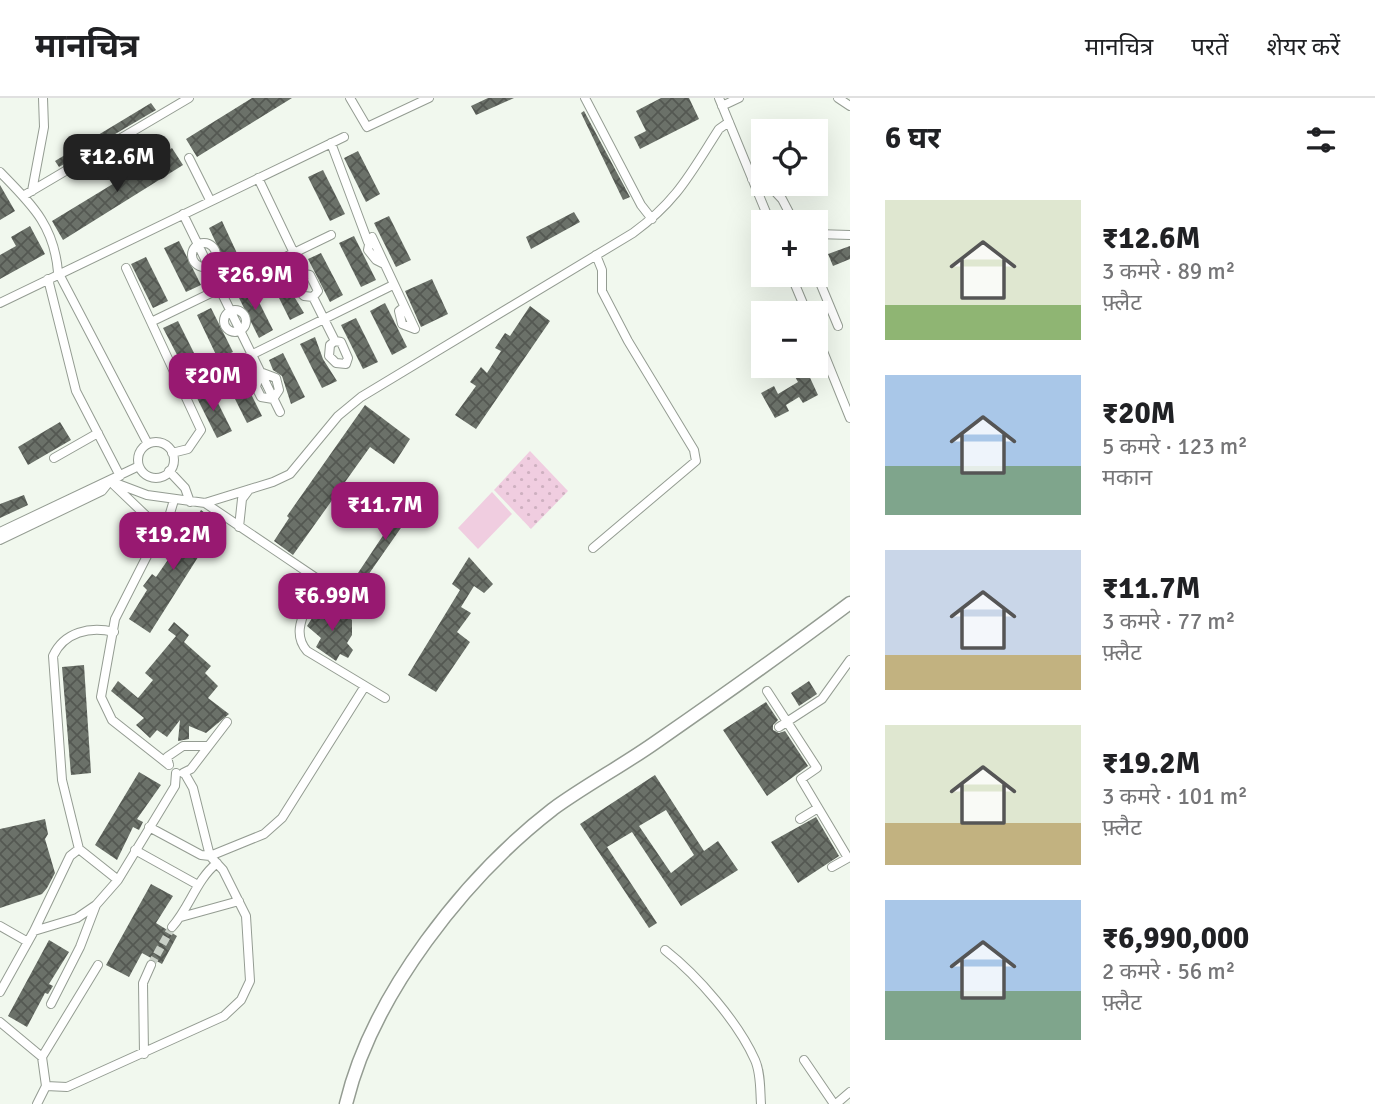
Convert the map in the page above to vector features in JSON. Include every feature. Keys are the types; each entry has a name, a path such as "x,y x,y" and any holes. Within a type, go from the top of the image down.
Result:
{"main road":[{"path":"346,1104 367,1037 388,1000 462,894 499,855 586,786 652,745 850,603"}],"street":[{"path":"32,191 44,127 43,98"},
{"path":"23,196 189,98"},
{"path":"350,98 367,127 429,98"},
{"path":"585,98 640,205 652,219"},
{"path":"739,98 720,102 751,177"},
{"path":"838,98 850,106"},
{"path":"110,481 138,492 205,503 248,491 290,474 338,416 361,397 652,219 675,198 719,129 729,122"},
{"path":"0,303 58,272 344,137"},
{"path":"331,144 368,242 368,250 376,260 384,264 404,307"},
{"path":"189,158 210,200"},
{"path":"0,172 43,219 56,248 58,272 148,444"},
{"path":"258,178 304,274"},
{"path":"183,214 280,412"},
{"path":"828,234 850,235"},
{"path":"151,322 331,235"},
{"path":"593,548 696,461 694,450 628,341 602,291 601,270 596,255"},
{"path":"126,268 201,430 188,449 172,453"},
{"path":"304,274 310,275 318,291 313,297"},
{"path":"304,274 298,280 298,289 304,296 313,297"},
{"path":"48,279 76,391 120,476"},
{"path":"182,389 393,285"},
{"path":"822,287 838,326"},
{"path":"313,297 335,341"},
{"path":"828,364 850,418"},
{"path":"54,458 98,433"},
{"path":"162,443 172,453 173,463 169,471 153,477 139,466 139,454 148,444 162,443"},
{"path":"0,532 139,466"},
{"path":"169,471 185,488 190,502"},
{"path":"110,481 159,528 165,530"},
{"path":"0,540 102,491 110,481"},
{"path":"239,527 240,510 248,491"},
{"path":"46,1086 67,1087 224,1016 241,1000 250,981 246,916 213,860 193,788 181,773 113,720 104,709 101,696 115,620 149,552 165,530 174,500"},
{"path":"205,503 365,611"},
{"path":"314,577 312,598 299,624 300,644 307,651 386,698"},
{"path":"114,632 86,630 58,645 53,656 62,780 79,849 118,880"},
{"path":"783,724 822,699 850,660"},
{"path":"172,927 181,917 213,860 264,834 276,824 365,686"},
{"path":"767,691 783,724 817,768 801,779 848,858 832,867"},
{"path":"34,931 78,918 96,905 118,880 181,773 227,722"},
{"path":"169,765 167,757 183,746 207,746"},
{"path":"800,819 818,808"},
{"path":"149,827 213,860"},
{"path":"0,992 34,931 70,856 79,849"},
{"path":"135,850 198,885"},
{"path":"181,917 239,901"},
{"path":"51,1004 80,947 96,905"},
{"path":"0,926 28,942"},
{"path":"665,950 699,981 757,1062 761,1104"},
{"path":"37,1104 46,1086 42,1058 98,965"},
{"path":"144,1054 143,983 151,965"},
{"path":"0,1022 42,1058"},
{"path":"804,1060 835,1104 850,1092"}],"shaded area":[{"path":"530,451 568,491 531,529 494,490"},
{"path":"492,492 512,514 478,549 458,528"}],"building":[{"path":"252,98 292,98 197,157 186,139"},
{"path":"488,98 514,98 476,115 471,106"},
{"path":"661,98 689,98 699,119 640,149 634,137 646,131 636,111"},
{"path":"151,103 156,110 59,167 55,161"},
{"path":"584,111 630,197 623,200 581,113"},
{"path":"172,148 183,165 63,240 52,221"},
{"path":"358,151 380,194 366,202 344,158"},
{"path":"323,170 345,214 330,221 308,177"},
{"path":"0,185 15,211 0,220"},
{"path":"574,212 580,222 531,249 526,237"},
{"path":"389,216 411,260 396,267 374,223"},
{"path":"222,221 242,264 229,271 209,228"},
{"path":"30,226 45,254 0,279 0,255 16,246 11,237"},
{"path":"354,236 376,280 361,287 339,243"},
{"path":"179,241 201,285 186,292 164,248"},
{"path":"850,246 850,259 833,266 828,254"},
{"path":"321,253 343,295 330,302 308,259"},
{"path":"146,257 168,301 153,308 131,264"},
{"path":"284,269 292,293 304,313 290,320 268,276"},
{"path":"432,279 448,314 421,327 405,291"},
{"path":"251,286 273,330 259,338 237,294"},
{"path":"385,303 407,347 392,355 370,311"},
{"path":"530,306 550,321 476,429 455,415 476,386 470,382 481,367 487,373 501,351 495,348 505,333 510,336"},
{"path":"211,308 233,352 218,359 197,315"},
{"path":"356,318 378,362 363,369 341,325"},
{"path":"178,321 200,365 186,372 163,328"},
{"path":"315,337 323,359 337,381 322,388 300,344"},
{"path":"283,353 305,397 291,404 282,376 273,370 269,360"},
{"path":"240,372 262,416 247,423 225,379"},
{"path":"796,378 810,378 818,395 803,403 799,397 786,405 789,411 775,418 761,393 774,386 778,394 798,382"},
{"path":"210,387 232,431 217,438 195,394"},
{"path":"365,405 410,439 394,464 370,447 293,555 274,541 289,518 287,516"},
{"path":"60,422 71,440 28,465 18,447"},
{"path":"24,495 28,505 0,518 0,504"},
{"path":"410,495 419,502 357,591 350,585"},
{"path":"201,510 219,524 150,633 129,619 147,590 143,586 152,574 156,577 172,554 165,550 175,536 181,541"},
{"path":"469,557 493,584 484,593 474,586 461,607 471,613 457,632 470,642 436,692 408,675 460,590 452,584"},
{"path":"321,604 329,610 325,615 348,615 352,620 352,635 347,643 353,650 348,658 340,654 336,661 316,647 321,638 307,626"},
{"path":"174,622 189,635 184,642 211,666 205,673 218,686 208,698 229,714 206,733 189,726 189,739 178,741 180,720 167,737 157,730 150,738 136,725 144,718 111,691 118,681 138,698 153,680 145,673 176,636 168,630"},
{"path":"84,665 91,773 71,775 62,667"},
{"path":"809,681 817,694 799,706 791,693"},
{"path":"766,702 778,720 773,725 773,730 779,733 785,731 808,766 767,796 723,730"},
{"path":"139,772 161,785 137,819 143,822 139,830 133,827 117,860 95,845"},
{"path":"655,775 704,851 718,841 738,870 681,906 632,832 607,847 657,923 649,928 580,824","holes":["666,810 694,855 671,873 639,826"]},
{"path":"816,817 839,856 798,883 771,842"},
{"path":"45,819 48,834 45,839 55,873 42,894 0,908 0,829"},
{"path":"151,884 173,896 156,923 177,936 162,964 142,953 129,977 106,965"},
{"path":"49,940 69,952 49,984 53,986 48,994 45,993 27,1027 8,1016"}],"tunnel":[{"path":"151,965 172,927"}]}
